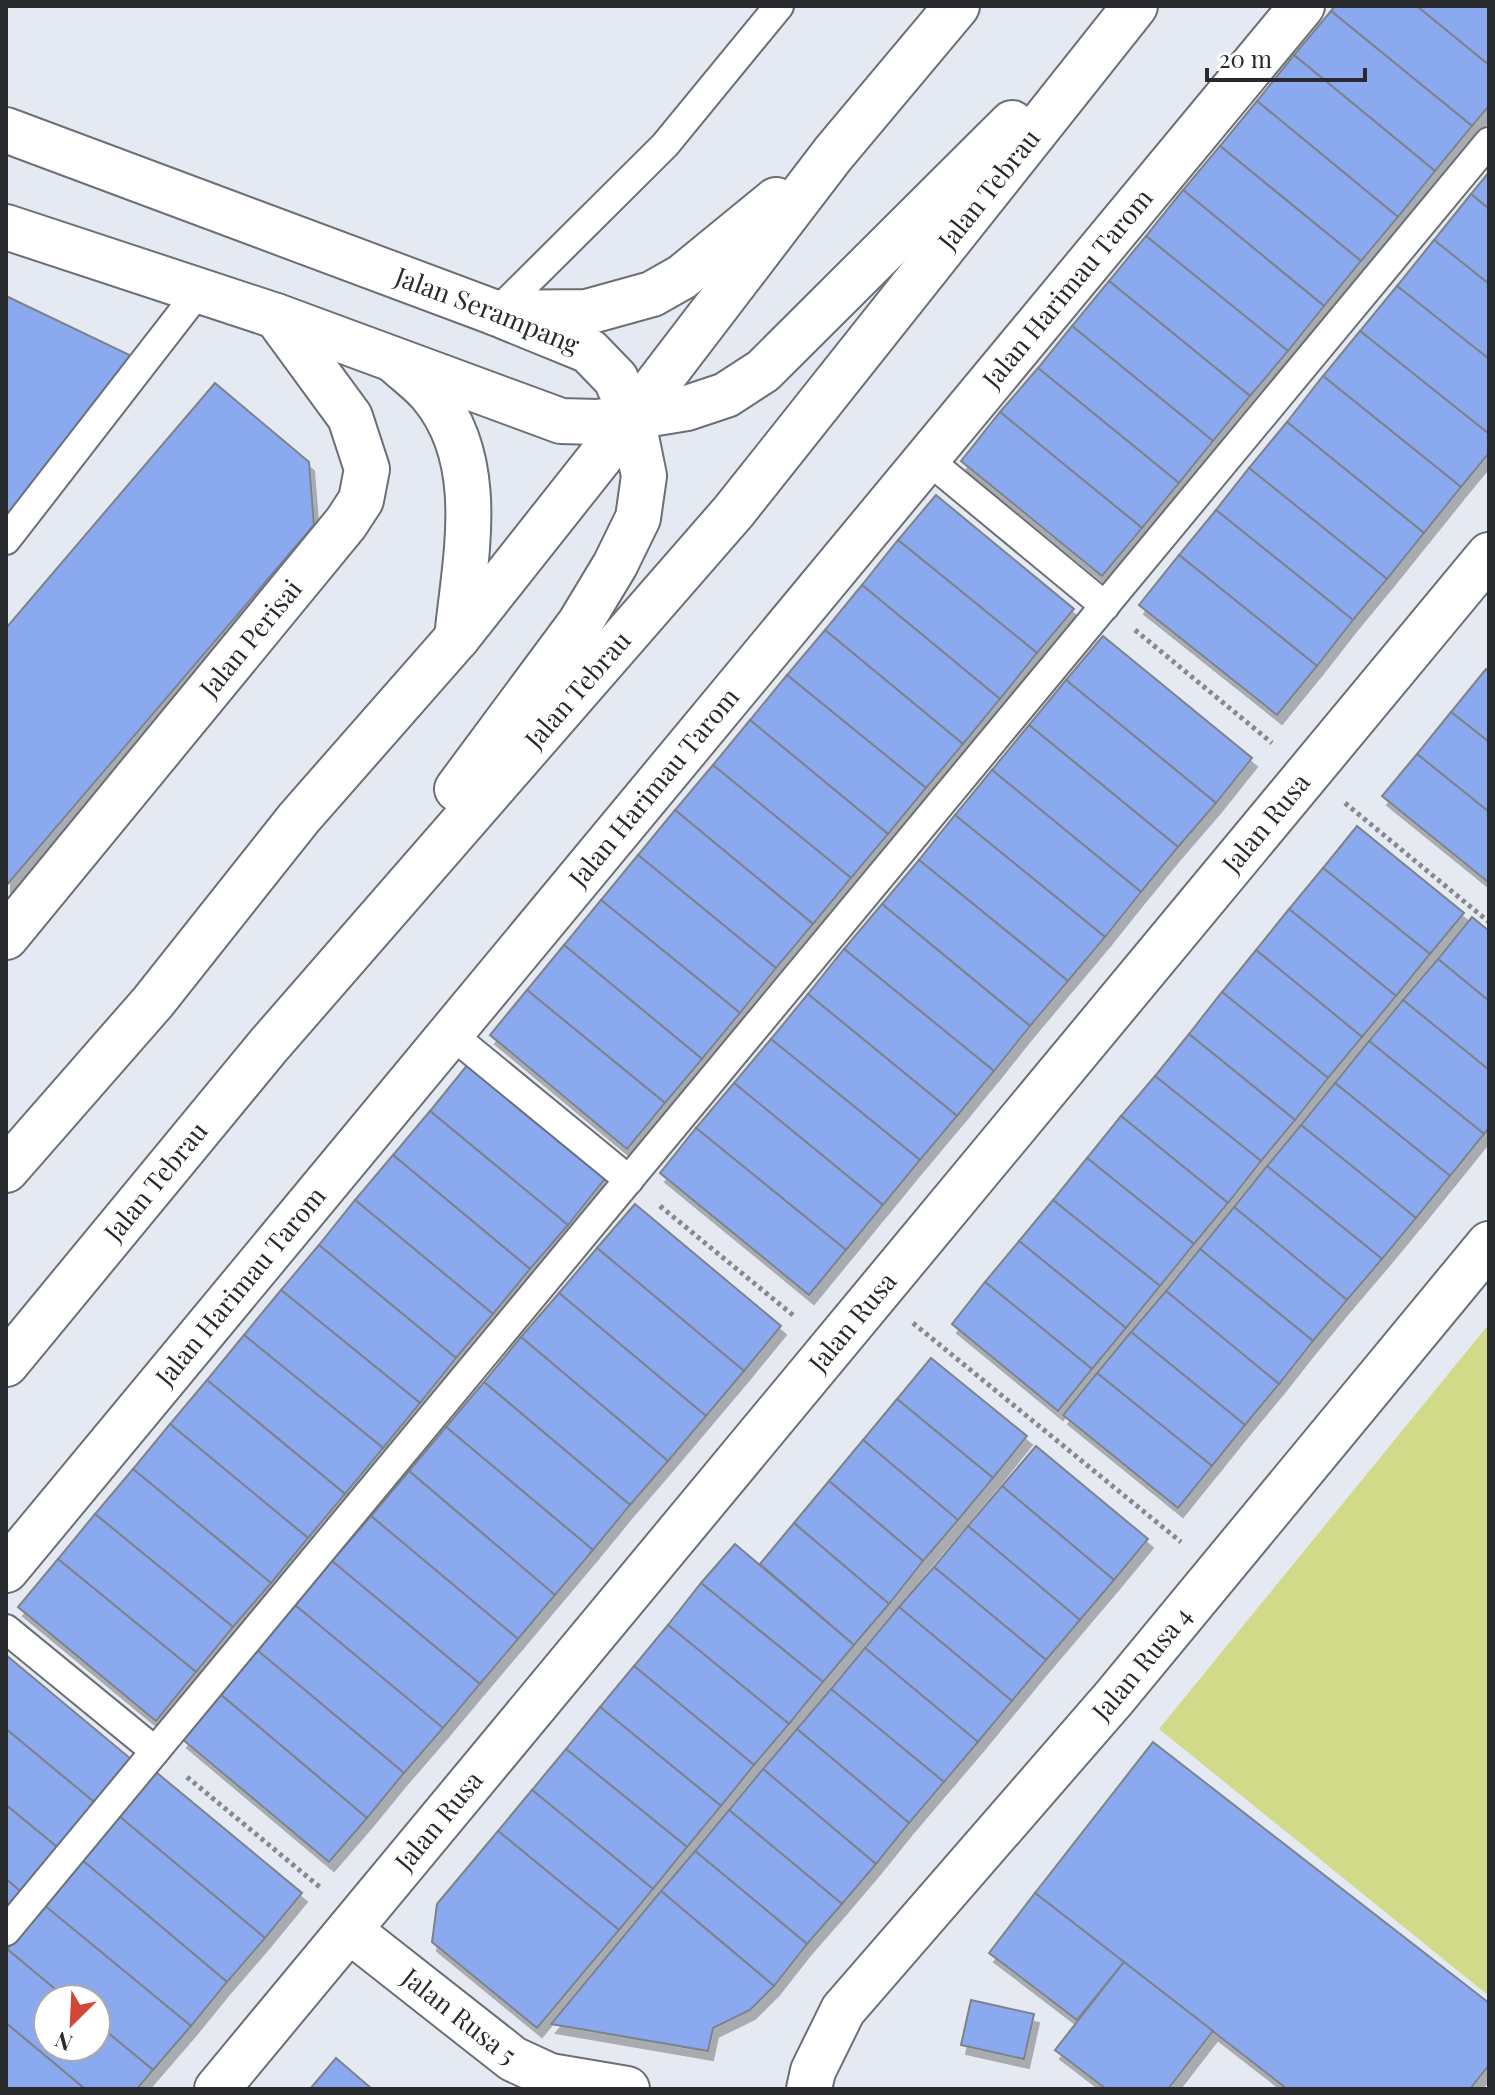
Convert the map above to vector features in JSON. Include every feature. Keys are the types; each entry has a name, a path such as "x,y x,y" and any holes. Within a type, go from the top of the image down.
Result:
{"main road":[{"path":"6,1170 153,1002 299,818 457,638 632,417 833,154 957,6"},
{"path":"6,227 276,316 561,421 597,422 687,408 726,395 763,371 1133,6"},
{"name":"Jalan Tebrau","path":"6,1364 269,1045 734,511 1133,6"},
{"name":"Jalan Harimau Tarom","path":"6,1570 1302,6"},
{"name":"Jalan Serampang","path":"6,130 496,313 589,351 616,379 632,417 644,476 638,518 615,565 580,623 269,1045"},
{"path":"496,313 587,312 652,294 682,277 833,154"},
{"name":"Jalan Perisai","path":"6,937 346,523 361,500 367,469 350,417 276,316"},
{"path":"395,361 431,394 454,428 467,477 469,526 457,638"},
{"name":"Jalan Rusa","path":"217,2089 1489,555"},
{"name":"Jalan Rusa 4","path":"809,2089 813,2071 843,2010 1114,1698 1489,1244"},
{"name":"Jalan Rusa 5","path":"354,1925 513,2059 550,2076 627,2089"}],"lane":[{"path":"496,313 665,145 779,6"},
{"path":"6,1931 1489,142"},
{"path":"6,540 199,291"},
{"path":"927,459 1105,606"},
{"path":"451,1034 629,1180"},
{"path":"6,1629 155,1751"}],"path":[{"path":"1105,606 1489,922"},
{"path":"629,1180 831,1348"},
{"path":"877,1293 1219,1573"},
{"path":"155,1751 354,1925"}],"green space":[{"path":"1489,1324 1489,1996 1159,1729"}],"building":[{"path":"1335,6 1417,6 1489,65 1489,106 1472,126 1331,11"},
{"path":"1417,6 1489,6 1489,65"},
{"path":"1331,11 1472,126 1435,171 1294,55"},
{"path":"1294,55 1435,171 1398,217 1257,101"},
{"path":"1257,101 1398,217 1361,261 1220,146"},
{"path":"1220,146 1361,261 1324,306 1183,190"},
{"path":"1489,172 1489,209 1471,194"},
{"path":"1183,190 1324,306 1288,351 1146,236"},
{"path":"1471,194 1489,209 1489,284 1434,240"},
{"path":"1146,236 1288,351 1250,396 1109,281"},
{"path":"1434,240 1489,284 1489,359 1397,286"},
{"path":"1109,281 1250,396 1213,441 1072,326"},
{"path":"1397,286 1489,359 1489,434 1360,331"},
{"path":"6,296 138,359 6,519"},
{"path":"1072,326 1213,441 1179,483 1038,368"},
{"path":"1360,331 1489,434 1489,453 1461,487 1323,376"},
{"path":"1038,368 1179,483 1142,528 1000,412"},
{"path":"1323,376 1461,487 1424,533 1287,422"},
{"path":"215,383 309,462 314,525 6,886 6,628"},
{"path":"1000,412 1142,528 1102,576 961,461"},
{"path":"1287,422 1424,533 1387,579 1249,468"},
{"path":"1249,468 1387,579 1353,620 1216,510"},
{"path":"936,495 1074,609 1037,653 898,540"},
{"path":"1216,510 1353,620 1317,666 1179,555"},
{"path":"898,540 1037,653 1000,699 862,585"},
{"path":"1179,555 1317,666 1277,715 1139,605"},
{"path":"862,585 1000,699 963,744 825,630"},
{"path":"825,630 963,744 926,788 787,675"},
{"path":"1103,636 1252,758 1216,803 1066,680"},
{"path":"1486,669 1489,672 1489,742 1451,712"},
{"path":"787,675 926,788 888,834 750,720"},
{"path":"1066,680 1216,803 1178,847 1029,725"},
{"path":"1451,712 1489,742 1489,812 1417,754"},
{"path":"750,720 888,834 851,878 713,765"},
{"path":"1029,725 1178,847 1141,892 992,770"},
{"path":"1417,754 1489,812 1488,882 1382,796"},
{"path":"713,765 851,878 813,924 675,810"},
{"path":"992,770 1141,892 1105,937 955,815"},
{"path":"675,810 813,924 776,968 638,855"},
{"path":"955,815 1105,937 1068,981 919,860"},
{"path":"1357,826 1464,913 1430,954 1323,868"},
{"path":"638,855 776,968 740,1013 601,900"},
{"path":"919,860 1068,981 1030,1026 882,904"},
{"path":"1323,868 1430,954 1396,996 1289,909"},
{"path":"601,900 740,1013 702,1059 564,945"},
{"path":"882,904 1030,1026 994,1071 844,949"},
{"path":"1289,909 1396,996 1362,1037 1256,950"},
{"path":"1472,917 1489,931 1489,1001 1438,959"},
{"path":"564,945 702,1059 665,1103 527,990"},
{"path":"844,949 994,1071 957,1116 808,994"},
{"path":"1256,950 1362,1037 1328,1078 1222,992"},
{"path":"1438,959 1489,1001 1489,1070 1403,1000"},
{"path":"527,990 665,1103 627,1149 490,1035"},
{"path":"1222,992 1328,1078 1295,1120 1189,1034"},
{"path":"808,994 957,1116 920,1160 771,1039"},
{"path":"1403,1000 1489,1070 1489,1128 1484,1134 1369,1041"},
{"path":"1189,1034 1295,1120 1261,1161 1155,1076"},
{"path":"771,1039 920,1160 883,1205 734,1083"},
{"path":"1369,1041 1484,1134 1450,1176 1335,1083"},
{"path":"469,1063 607,1176 568,1225 430,1111"},
{"path":"1155,1076 1261,1161 1228,1203 1121,1116"},
{"path":"734,1083 883,1205 846,1250 696,1128"},
{"path":"1335,1083 1450,1176 1416,1218 1301,1125"},
{"path":"430,1111 568,1225 530,1269 393,1155"},
{"path":"1121,1116 1228,1203 1194,1244 1087,1158"},
{"path":"1301,1125 1416,1218 1382,1259 1267,1166"},
{"path":"696,1128 846,1250 809,1295 660,1173"},
{"path":"393,1155 530,1269 493,1314 355,1200"},
{"path":"1087,1158 1194,1244 1160,1286 1053,1200"},
{"path":"1267,1166 1382,1259 1347,1300 1234,1207"},
{"path":"355,1200 493,1314 456,1358 319,1245"},
{"path":"1053,1200 1160,1286 1126,1328 1019,1241"},
{"path":"635,1204 781,1326 744,1371 597,1248"},
{"path":"1234,1207 1347,1300 1313,1341 1200,1249"},
{"path":"1019,1241 1126,1328 1092,1369 985,1282"},
{"path":"319,1245 456,1358 420,1403 281,1290"},
{"path":"597,1248 744,1371 706,1416 559,1293"},
{"path":"1200,1249 1313,1341 1279,1384 1166,1291"},
{"path":"985,1282 1092,1369 1058,1411 952,1324"},
{"path":"281,1290 420,1403 383,1448 244,1335"},
{"path":"1166,1291 1279,1384 1245,1425 1131,1332"},
{"path":"559,1293 706,1416 668,1461 521,1337"},
{"path":"1131,1332 1245,1425 1212,1466 1097,1373"},
{"path":"244,1335 383,1448 345,1494 207,1380"},
{"path":"521,1337 668,1461 630,1505 484,1382"},
{"path":"931,1358 1027,1436 993,1478 897,1399"},
{"path":"1097,1373 1212,1466 1178,1508 1063,1415"},
{"path":"207,1380 345,1494 308,1538 170,1424"},
{"path":"484,1382 630,1505 593,1550 446,1427"},
{"path":"897,1399 993,1478 958,1520 863,1440"},
{"path":"170,1424 308,1538 271,1583 133,1469"},
{"path":"446,1427 593,1550 555,1595 409,1471"},
{"path":"863,1440 958,1520 923,1561 829,1481"},
{"path":"1036,1446 1148,1539 1114,1580 1002,1486"},
{"path":"133,1469 271,1583 233,1627 95,1514"},
{"path":"409,1471 555,1595 518,1639 371,1516"},
{"path":"829,1481 923,1561 889,1604 794,1523"},
{"path":"1002,1486 1114,1580 1080,1620 968,1526"},
{"path":"95,1514 233,1627 196,1672 58,1559"},
{"path":"371,1516 518,1639 480,1684 332,1561"},
{"path":"794,1523 889,1604 854,1645 760,1564"},
{"path":"968,1526 1080,1620 1046,1660 934,1567"},
{"path":"735,1544 854,1645 823,1682 701,1583"},
{"path":"58,1559 196,1672 156,1721 18,1607"},
{"path":"332,1561 480,1684 443,1728 295,1605"},
{"path":"934,1567 1046,1660 1012,1701 899,1607"},
{"path":"701,1583 823,1682 789,1724 668,1625"},
{"path":"295,1605 443,1728 404,1773 257,1650"},
{"path":"899,1607 1012,1701 978,1742 865,1648"},
{"path":"668,1625 789,1724 754,1765 634,1666"},
{"path":"865,1648 978,1742 944,1782 831,1689"},
{"path":"257,1650 404,1773 367,1818 220,1694"},
{"path":"6,1655 131,1759 94,1802 6,1729"},
{"path":"634,1666 754,1765 721,1806 600,1707"},
{"path":"831,1689 944,1782 909,1823 797,1729"},
{"path":"220,1694 367,1818 329,1862 182,1739"},
{"path":"600,1707 721,1806 687,1847 566,1749"},
{"path":"6,1729 94,1802 57,1847 6,1805"},
{"path":"797,1729 909,1823 876,1864 763,1769"},
{"path":"1153,1742 1489,2003 1489,2065 1470,2089 1287,2089 1035,1893"},
{"path":"566,1749 687,1847 653,1889 532,1790"},
{"path":"763,1769 876,1864 842,1904 729,1810"},
{"path":"156,1772 302,1893 265,1938 119,1816"},
{"path":"532,1790 653,1889 619,1930 498,1831"},
{"path":"6,1805 57,1847 20,1891 6,1879"},
{"path":"729,1810 842,1904 807,1944 695,1851"},
{"path":"119,1816 265,1938 227,1982 82,1860"},
{"path":"498,1831 619,1930 537,2028 432,1942 437,1904"},
{"path":"695,1851 807,1944 774,1986 661,1891"},
{"path":"82,1860 227,1982 191,2026 44,1905"},
{"path":"6,1879 20,1891 6,1907"},
{"path":"661,1891 774,1986 750,2010 713,2028 708,2051 551,2024"},
{"path":"1035,1893 1124,1962 1077,2020 989,1953"},
{"path":"44,1905 191,2026 153,2070 112,2036 112,1983 48,1983 7,1949"},
{"path":"7,1949 48,1983 32,1983 32,2045 6,2023"},
{"path":"1124,1962 1213,2031 1168,2089 1106,2089 1055,2050"},
{"path":"971,2000 1034,2014 1024,2059 961,2045"},
{"path":"6,2023 32,2045 32,2063 54,2063 85,2089 6,2089"},
{"path":"112,2036 153,2070 137,2089 85,2089 54,2063 112,2063"},
{"path":"336,2058 372,2089 310,2089"}]}
